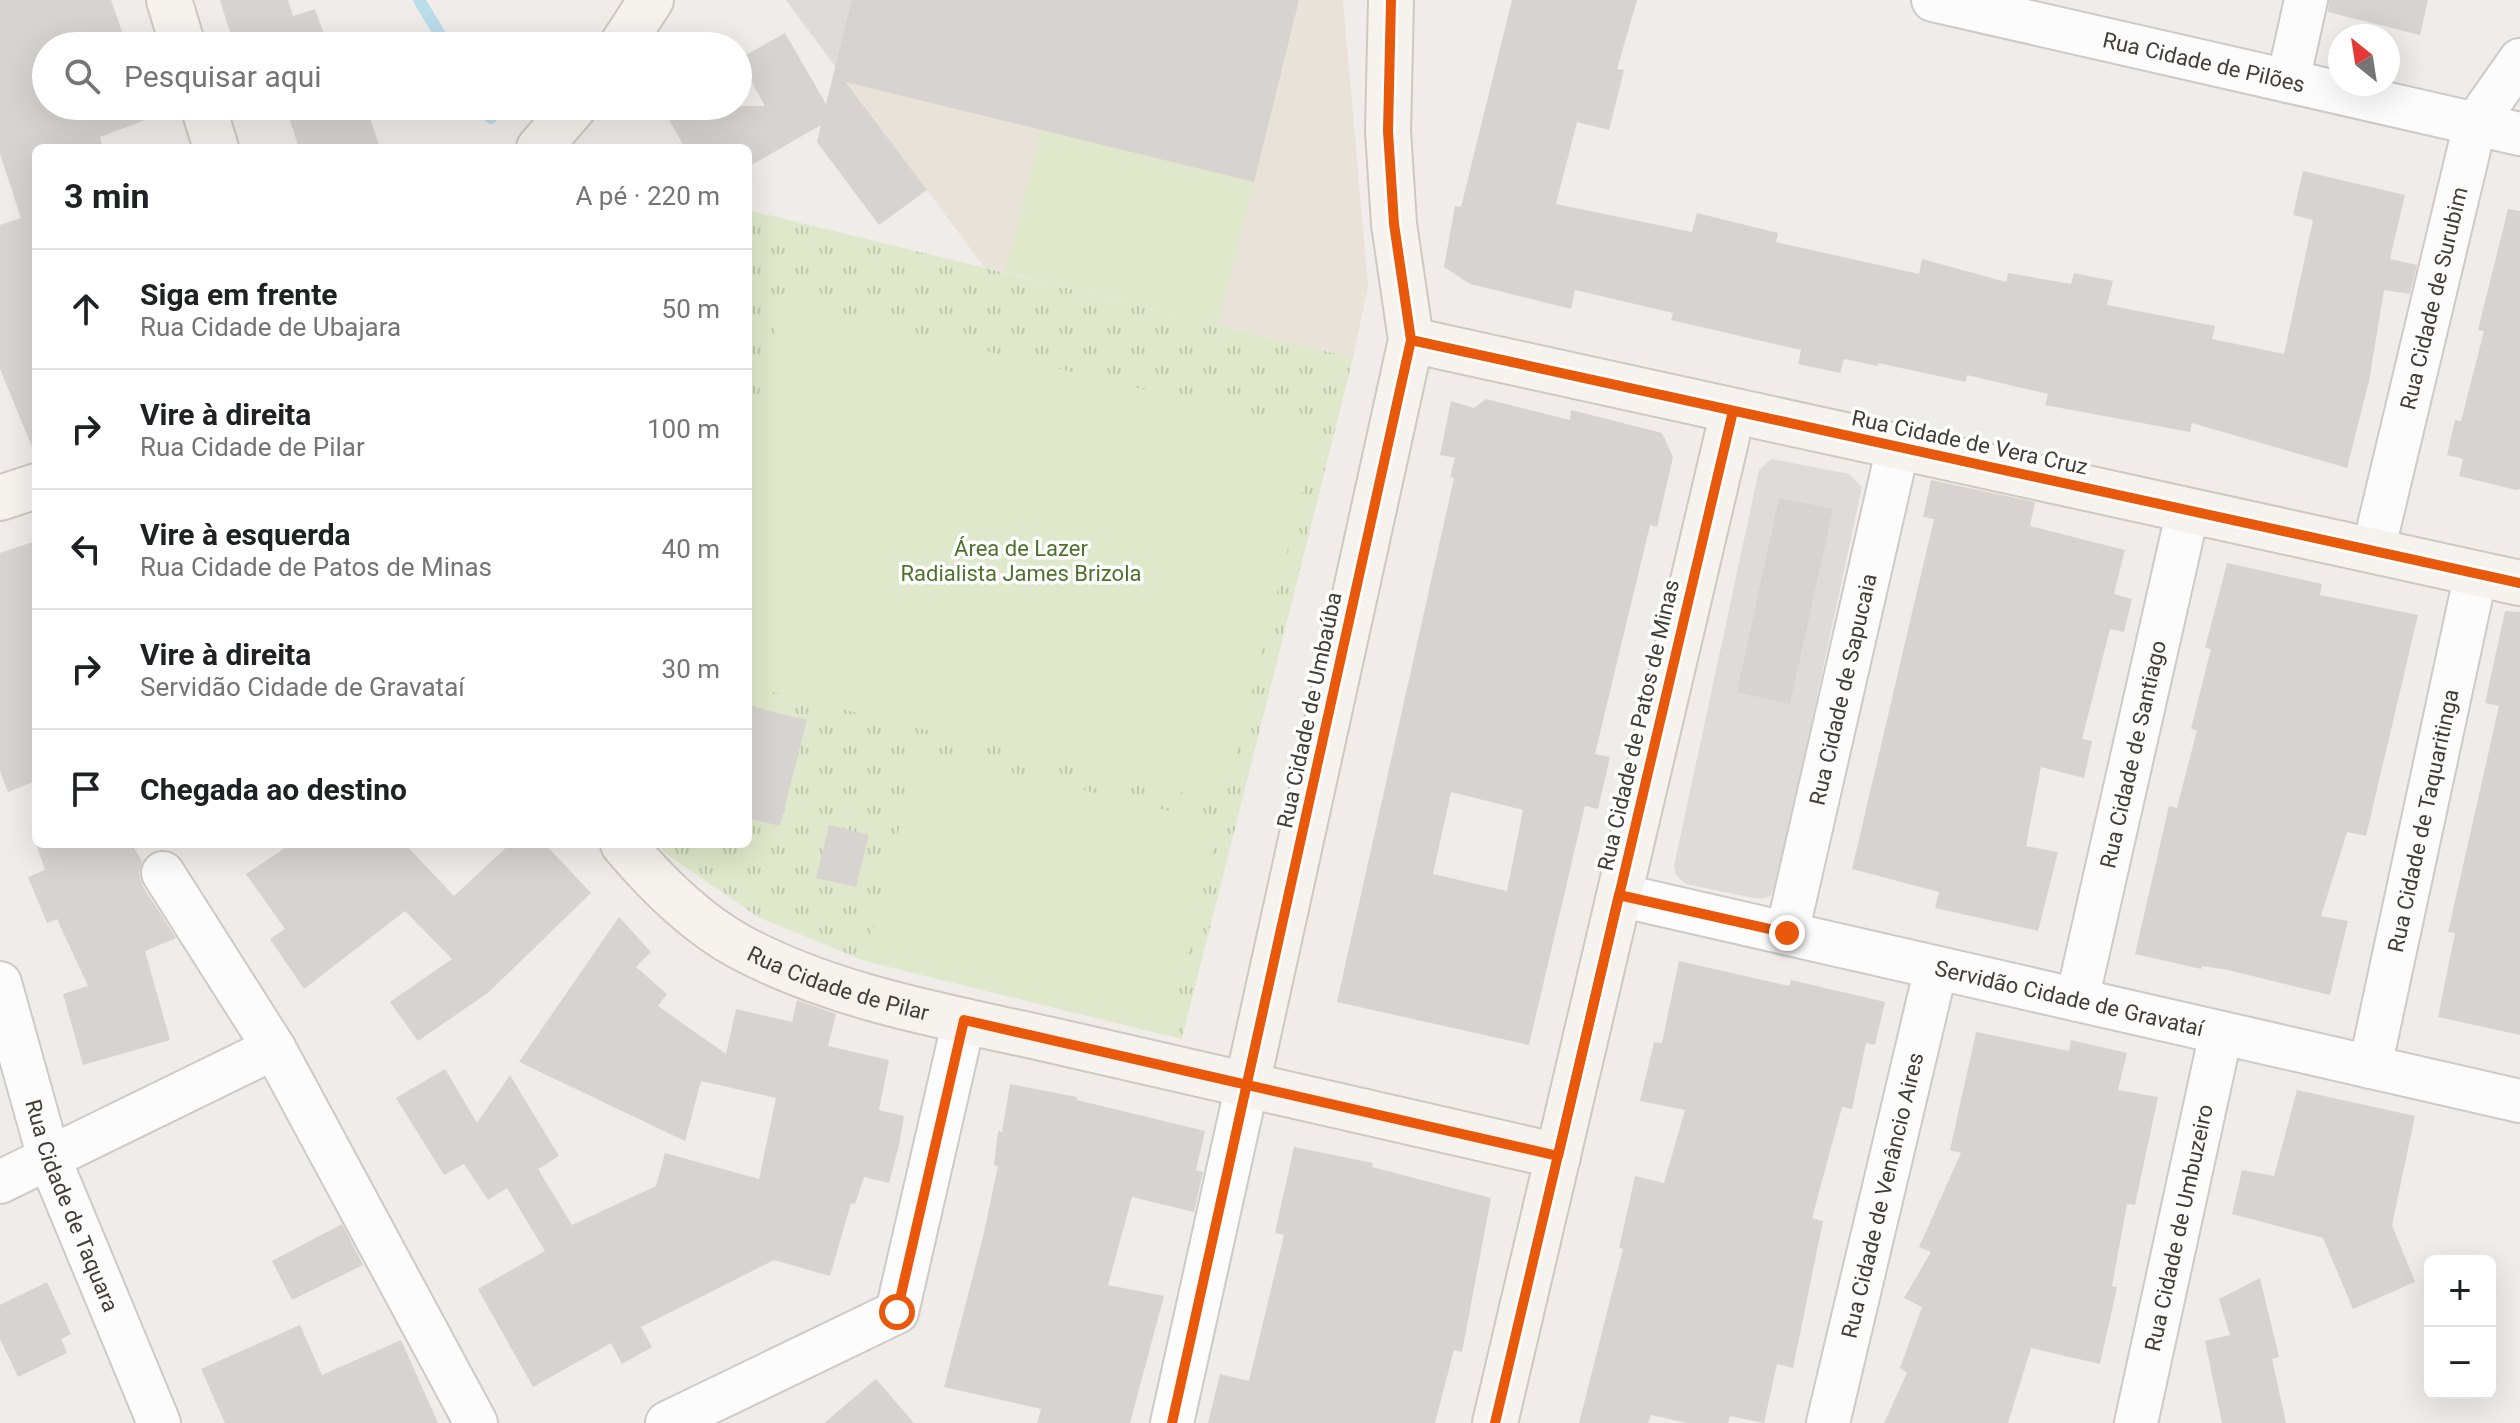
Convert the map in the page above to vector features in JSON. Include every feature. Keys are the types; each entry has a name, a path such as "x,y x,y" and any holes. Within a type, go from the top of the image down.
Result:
{"street":[{"path":"169,0 179,32"},
{"path":"630,32 651,0"},
{"name":"Rua Cidade de Umbaúba","path":"1172,1423 1411,340 1392,193 1388,131 1391,0"},
{"name":"Rua Cidade de Pilões","path":"1933,0 1993,7 2288,81 2520,134"},
{"path":"2288,81 2306,0"},
{"name":"Rua Cidade de Surubim","path":"2373,551 2475,124 2520,60"},
{"path":"207,120 215,144"},
{"path":"542,144 563,120"},
{"name":"Rua Cidade de Vera Cruz","path":"1411,340 2520,583"},
{"name":"Rua Cidade de Patos de Minas","path":"1495,1423 1733,411"},
{"name":"Rua Cidade de Sapucaia","path":"1787,933 1898,447"},
{"name":"Rua Cidade de Santiago","path":"2077,1000 2188,510"},
{"name":"Rua Cidade de Taquaritinga","path":"2370,1067 2476,573"},
{"name":"Rua Cidade de Pilar","path":"627,848 679,900 738,946 803,976 964,1020 1558,1156"},
{"path":"163,873 274,1048 476,1423"},
{"name":"Servidão Cidade de Gravataí","path":"1619,895 2520,1101"},
{"name":"Rua Cidade de Venâncio Aires","path":"1828,1423 1936,968"},
{"name":"Rua Cidade de Taquara","path":"0,983 49,1158 159,1423"},
{"path":"667,1423 897,1312 964,1020"},
{"name":"Rua Cidade de Umbuzeiro","path":"2136,1423 2221,1033"},
{"path":"0,1182 274,1048"}],"shaded area":[{"path":"786,0 1343,0 1368,286 1353,358 984,267"},
{"path":"786,0 852,0 836,67"},
{"path":"1771,459 1849,474 1862,487 1776,887 1769,897 1758,899 1686,884 1676,875 1674,866 1759,470"}],"green space":[{"path":"1041,129 1254,182 1218,325 1005,272"},
{"name":"Área de Lazer Radialista James Brizola","path":"752,211 1353,358 1182,1039 865,961 758,917 661,848 752,848"},
{"path":"782,301 1317,432 1224,803 752,687 752,421"},
{"path":"919,750 1219,823 1166,1035 865,961"}],"building":[{"path":"0,0 111,0 122,32 32,32 32,120 146,120 100,137 102,144 32,144 32,447 0,369 0,225 21,218 0,154"},
{"path":"220,0 288,0 293,16 315,9 323,32 230,32"},
{"path":"852,0 1299,0 1254,182 846,82 927,190 879,225 817,142 821,125 752,165 752,144 683,144 669,120 752,120 752,106 765,106 752,82 752,52 785,33 826,104"},
{"path":"1512,0 1637,0 1617,69 1624,70 1609,130 1577,122 1556,204 1692,232 1697,213 1778,233 1776,242 1919,274 1922,259 2006,282 2008,273 2071,284 2074,273 2113,281 2107,305 2215,326 2212,339 2284,354 2313,220 2293,215 2303,171 2405,195 2390,259 2417,265 2410,294 2384,290 2369,381 2347,468 2192,423 2190,432 2045,405 2048,394 1967,375 1966,382 1844,359 1840,373 1798,364 1801,350 1671,320 1673,313 1575,290 1571,309 1470,284 1444,267 1455,206 1461,207"},
{"path":"2329,0 2428,0 2420,35 2400,30 2400,24 2376,24 2328,12"},
{"path":"290,120 371,120 379,144 298,144"},
{"path":"2508,209 2520,211 2520,489 2516,490 2459,476 2463,459 2447,455 2455,420 2461,421 2484,331 2478,330"},
{"path":"1486,399 1570,420 1571,410 1662,433 1673,457 1657,527 1650,525 1595,754 1610,757 1598,809 1585,806 1529,1045 1337,1002 1454,478 1450,477 1455,458 1440,455 1451,401 1474,408","holes":["1451,792 1523,810 1507,891 1433,874"]},
{"path":"1931,480 2035,502 2030,526 2125,550 2114,594 2132,599 2124,632 2110,629 2082,739 2092,741 2084,778 2041,767 2026,846 2058,852 2038,931 1935,908 1939,892 1852,869 1934,519 1923,517"},
{"path":"1779,498 1833,509 1790,704 1737,692"},
{"path":"32,542 32,783 8,792 0,771 0,553"},
{"path":"2227,563 2322,584 2320,595 2418,615 2366,836 2347,832 2321,916 2348,921 2330,995 2228,970 2202,966 2201,969 2135,954 2169,806 2177,808 2197,730 2191,729 2211,649 2205,648"},
{"path":"2505,611 2520,612 2520,1035 2438,1017 2455,933 2448,932 2499,706 2485,703"},
{"path":"752,707 807,720 780,826 752,819"},
{"path":"829,825 869,835 856,887 816,878"},
{"path":"37,848 134,848 142,861 139,873 142,885 176,938 145,951 170,1040 83,1065 63,994 88,986 57,919 47,923 28,877 45,870"},
{"path":"285,848 409,848 454,896 506,848 549,848 591,893 489,992 418,1041 390,1002 452,959 405,911 304,989 270,939 285,929 246,874"},
{"path":"619,917 651,952 636,967 667,994 658,1006 726,1054 736,1009 792,1022 797,1000 836,1014 828,1046 889,1060 879,1110 904,1116 899,1145 889,1183 864,1177 855,1204 851,1203 830,1276 774,1260 641,1327 652,1347 622,1364 611,1343 533,1387 478,1289 545,1251 507,1188 488,1200 464,1164 444,1175 396,1098 445,1069 477,1123 510,1075 559,1156 538,1169 572,1225 656,1186 665,1153 759,1179 776,1098 701,1081 685,1141 519,1062"},
{"path":"1679,961 1789,986 1791,980 1885,1002 1875,1045 1866,1043 1852,1109 1842,1107 1812,1218 1823,1221 1793,1368 1777,1364 1764,1423 1730,1416 1728,1423 1687,1423 1651,1415 1648,1423 1579,1423 1623,1249 1619,1248 1635,1176 1664,1183 1685,1110 1640,1101 1654,1042 1662,1043"},
{"path":"1976,1032 2069,1051 2071,1040 2127,1053 2118,1090 2158,1097 2135,1205 2127,1204 2112,1286 2117,1287 2100,1364 2031,1348 2008,1423 1884,1423 1907,1373 1900,1368 1922,1307 1904,1298 1931,1252 1919,1247 1961,1153 1950,1150"},
{"path":"1010,1084 1077,1097 1077,1100 1205,1131 1196,1170 1203,1172 1194,1212 1132,1197 1108,1285 1164,1296 1130,1423 1037,1423 1041,1409 944,1387 983,1237 998,1166 994,1165 998,1131 1002,1132"},
{"path":"2297,1090 2415,1116 2392,1225 2415,1282 2353,1309 2323,1238 2232,1214 2242,1170 2274,1176"},
{"path":"1294,1147 1373,1163 1372,1167 1491,1198 1462,1352 1454,1350 1435,1423 1208,1423 1220,1374 1249,1381 1284,1235 1275,1233"},
{"path":"342,1224 363,1265 292,1300 272,1261"},
{"path":"2260,1278 2279,1357 2272,1359 2286,1423 2222,1423 2205,1341 2230,1335 2219,1299"},
{"path":"47,1282 71,1334 61,1339 67,1353 18,1377 0,1339 0,1305"},
{"path":"300,1325 322,1375 401,1340 438,1423 225,1423 201,1369"},
{"path":"876,1379 914,1423 824,1423"}],"waterway":[{"path":"419,0 438,32"}],"cycle path":[{"path":"1172,1423 1411,340 1394,224 1388,131 1391,0"},
{"path":"1411,340 2520,583"},
{"path":"1495,1423 1733,411"}],"route":[{"path":"897,1312 964,1020 1558,1156 1619,895 1787,933"}]}
